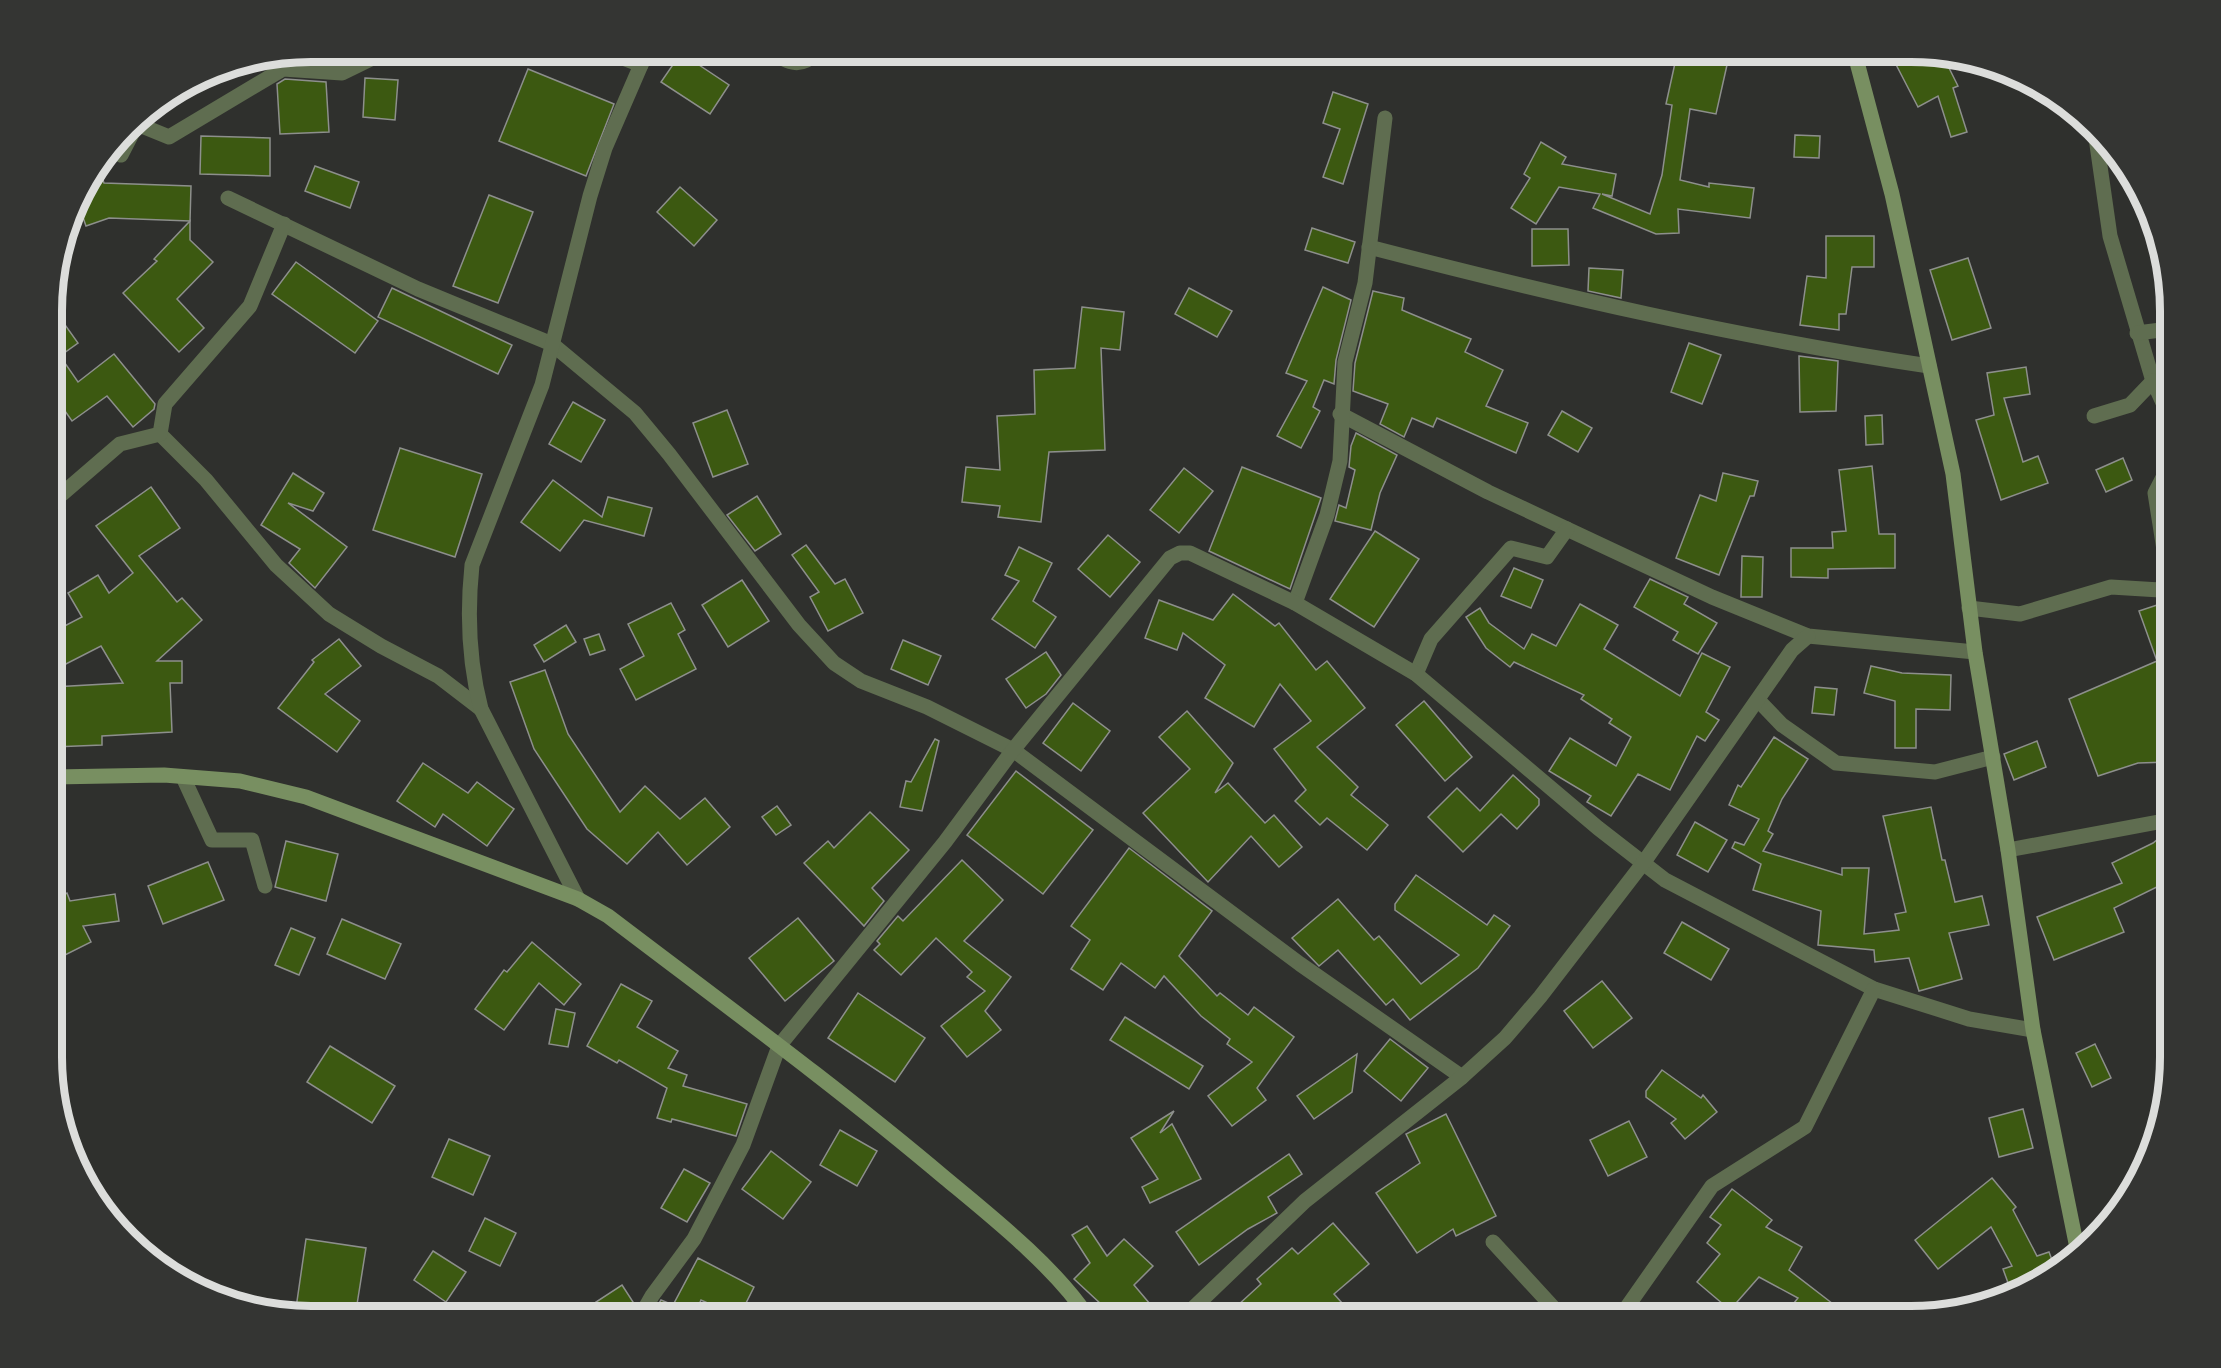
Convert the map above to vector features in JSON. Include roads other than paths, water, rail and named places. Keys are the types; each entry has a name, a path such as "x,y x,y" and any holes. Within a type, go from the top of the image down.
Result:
{"main road":[{"path":"1857,62 1892,194 1953,474 1975,652 2008,850 2033,1030 2076,1244"},
{"path":"62,777 183,777 240,781 306,797 578,899 608,916 877,1120 985,1211 1053,1275 1077,1306"}],"street":[{"path":"143,126 169,137 283,69 342,73 364,62"},
{"path":"578,899 481,709 474,683 471,652 470,591 472,565 542,385 593,186 605,148 642,62"},
{"path":"1295,603 1332,495 1340,461 1340,414 1345,362 1365,283 1385,118"},
{"path":"121,155 128,140"},
{"path":"2097,145 2110,236 2138,333 2160,396"},
{"path":"228,198 418,289 552,344 635,413 799,624 834,663 861,681 927,707 1013,750 1300,964 1462,1077"},
{"path":"160,434 165,404 250,306 284,224"},
{"path":"1369,247 1550,294 1693,325 1929,366"},
{"path":"2138,333 2160,329"},
{"path":"2094,416 2130,405 2153,381"},
{"path":"1340,414 1433,465 1567,529 1712,597 1808,636 1975,652"},
{"path":"160,434 206,480 276,565 329,614 381,646 438,676 481,709"},
{"path":"62,494 120,444 160,434"},
{"path":"2160,483 2155,493 2160,524"},
{"path":"1416,674 1431,639 1511,548 1547,557 1567,529"},
{"path":"646,1306 694,1239 743,1145 779,1046 945,842 1013,750 1170,558 1180,553 1191,553 1295,603 1416,674 1598,828 1665,880 1874,989 1969,1019 2033,1030"},
{"path":"1969,608 2020,614 2111,587 2160,590"},
{"path":"1196,1306 1332,1178 1462,1077 1504,1038 1540,997 1644,862 1759,701 1792,650 1808,636"},
{"path":"1759,701 1782,725 1836,763 1935,772 1993,757"},
{"path":"183,777 212,840 252,840 265,886"},
{"path":"2008,850 2160,822"},
{"path":"1628,1306 1712,1186 1805,1127 1874,989"},
{"path":"1493,1242 1552,1306"}]}
